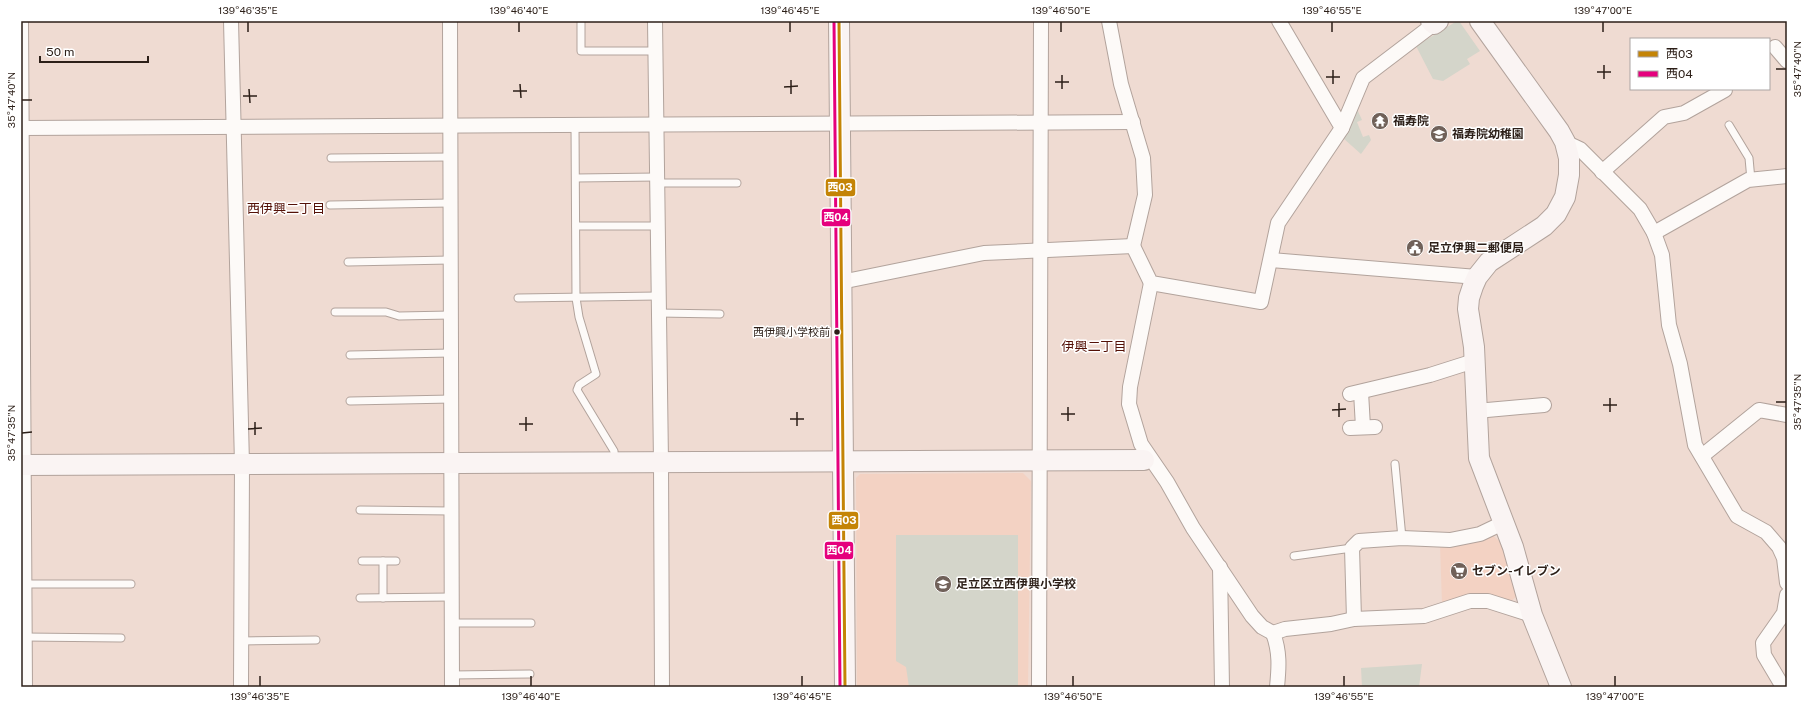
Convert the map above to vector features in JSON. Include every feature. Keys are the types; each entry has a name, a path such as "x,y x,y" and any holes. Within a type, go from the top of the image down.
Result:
{"street":[{"path":"21,21 23,557 25,584 24,682"},
{"path":"231,21 242,464 240,687"},
{"path":"450,21 452,681"},
{"path":"655,21 661,462 662,687"},
{"path":"840,21 845,687"},
{"path":"1039,687 1041,21"},
{"path":"1109,21 1121,84 1143,158 1145,195 1133,246 1151,283 1130,387 1129,404 1147,459 1167,482 1193,528 1220,566 1252,616 1262,627 1273,633 1278,646 1280,660 1277,687"},
{"path":"1279,21 1342,128"},
{"path":"1480,21 1565,142 1569,158 1569,175 1565,197 1556,214 1544,226 1489,262 1477,277 1469,298 1468,309 1474,361 1479,458 1513,546 1532,615 1561,687"},
{"path":"1151,283 1261,302 1278,223 1342,128 1363,78 1434,22"},
{"path":"1775,47 1787,62"},
{"path":"1602,172 1664,117 1684,113 1725,90"},
{"path":"21,128 657,125 840,122 1133,122"},
{"path":"1565,142 1580,149 1640,209 1654,232 1662,255 1669,325 1680,364 1695,445 1737,516 1766,532 1774,539 1784,558 1787,577"},
{"path":"1654,232 1751,180 1787,176"},
{"path":"841,282 984,253 1133,246"},
{"path":"1271,260 1477,277"},
{"path":"1363,427 1355,393 1430,375 1474,361"},
{"path":"1476,411 1544,405"},
{"path":"1702,456 1758,410 1787,415"},
{"path":"23,465 615,461 1040,461 1147,459"},
{"path":"1354,619 1352,548 1359,541 1402,538 1450,540 1480,534 1503,523"},
{"path":"1220,566 1222,687"},
{"path":"1783,687 1764,655 1763,643 1784,613 1787,595"},
{"path":"1273,633 1285,629 1332,624 1354,619 1424,616 1470,601 1480,600 1488,601 1532,615"}],"lane":[{"path":"580,21 581,51 655,51"},
{"path":"575,125 576,298 579,317 596,374 579,385 577,390 614,451 615,461"},
{"path":"1729,125 1750,158 1751,180"},
{"path":"331,158 450,158"},
{"path":"576,178 737,183"},
{"path":"330,205 450,204"},
{"path":"576,226 658,226"},
{"path":"348,262 450,260"},
{"path":"518,298 658,296"},
{"path":"335,312 386,312 399,316 451,315"},
{"path":"658,313 720,314"},
{"path":"350,355 451,353"},
{"path":"350,401 452,399"},
{"path":"1395,464 1402,538"},
{"path":"360,510 451,511"},
{"path":"1294,556 1352,548"},
{"path":"362,561 396,560"},
{"path":"383,561 383,598"},
{"path":"25,584 131,584"},
{"path":"360,598 451,597"},
{"path":"451,623 531,623"},
{"path":"24,628 121,638"},
{"path":"240,641 316,640"},
{"path":"452,681 530,674"}],"shaded area":[{"path":"1459,21 1480,51 1467,59 1470,64 1443,81 1433,79 1416,46"},
{"path":"1357,109 1362,120 1357,122 1363,137 1369,135 1371,140 1361,154 1343,138"},
{"name":"足立区立西伊興小学校","path":"1023,473 1031,481 1028,687 857,687 856,478 860,474"},
{"path":"1490,533 1505,546 1519,594 1509,603 1442,604 1440,544"},
{"path":"896,535 1018,535 1018,687 909,687 906,667 896,661"},
{"path":"1422,664 1419,687 1362,687 1361,668"}],"transit line":[{"name":"西04","path":"834,21 840,687"},
{"name":"西03","path":"839,21 845,687"}],"place":[{"name":"福寿院","path":"1380,121"},
{"name":"福寿院幼稚園","path":"1439,134"},
{"name":"足立伊興二郵便局","path":"1415,248"},
{"name":"西伊興小学校前","path":"837,332"},
{"name":"セブン-イレブン","path":"1459,571"},
{"name":"足立区立西伊興小学校","path":"943,584"}],"district":[{"name":"西伊興二丁目","path":"286,208"},
{"name":"伊興二丁目","path":"1094,346"}]}
